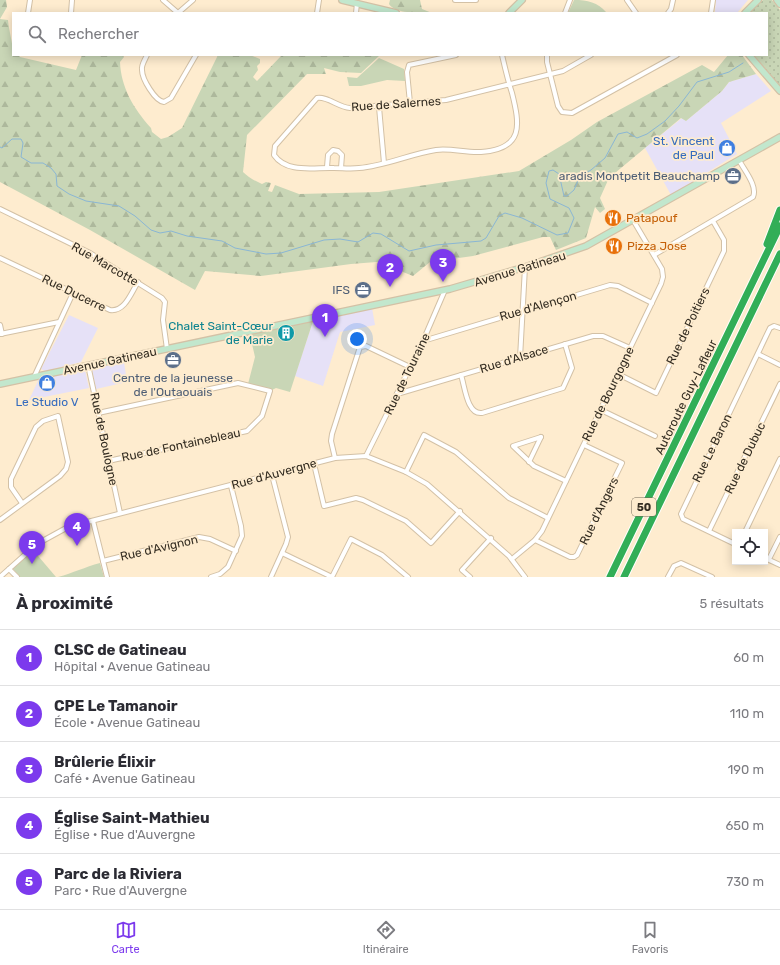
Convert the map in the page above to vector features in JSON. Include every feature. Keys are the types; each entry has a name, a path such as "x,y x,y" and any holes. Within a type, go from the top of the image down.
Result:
{"highway":[{"path":"756,276 780,210"},
{"name":"Autoroute Guy-Lafleur","path":"610,577 780,226"},
{"name":"Autoroute Guy-Lafleur","path":"624,577 780,254"},
{"path":"758,301 780,263"}],"street":[{"path":"28,12 30,0"},
{"path":"71,12 72,0"},
{"path":"163,0 177,12"},
{"path":"179,12 193,0"},
{"path":"316,12 319,0"},
{"path":"342,0 392,12"},
{"path":"455,0 476,0"},
{"path":"510,12 522,0"},
{"path":"565,12 570,0"},
{"path":"626,0 635,12"},
{"path":"669,12 673,0"},
{"path":"711,12 713,0"},
{"path":"746,12 758,0"},
{"path":"777,0 780,4"},
{"path":"356,12 357,4"},
{"path":"147,56 142,66 143,76 156,99 164,102 171,98 195,56"},
{"path":"410,103 406,72 409,65 450,56"},
{"name":"Rue de Salernes","path":"502,56 517,115 518,126 514,137 504,146 483,152 437,150 359,168 303,168 286,165 276,157 274,149 317,98 324,98 345,108 379,107 440,101 509,84"},
{"path":"547,56 550,74 560,109 562,112 569,114 674,56"},
{"path":"509,84 567,69 589,56"},
{"path":"750,56 780,91"},
{"path":"379,107 384,163"},
{"name":"Avenue Gatineau","path":"0,384 445,290 525,267 581,249 780,137"},
{"path":"327,167 328,155 333,150 338,151 342,155 341,168"},
{"path":"654,255 749,201 754,195 754,187 739,160"},
{"name":"Rue Marcotte","path":"0,209 87,252 159,296 165,302 163,320 167,349"},
{"name":"Rue de Bourgogne","path":"512,559 535,540 548,518 661,284 663,277 662,269 634,220"},
{"name":"Rue de Poitiers","path":"618,374 656,393 724,251 725,242 713,221"},
{"name":"Rue Ducerre","path":"0,258 110,310 117,310 123,306 138,282"},
{"path":"520,358 525,267"},
{"name":"Rue d'Alençon","path":"423,341 610,285 618,286 652,303"},
{"name":"Rue de Touraine","path":"366,456 423,341 445,290"},
{"path":"34,377 73,293"},
{"path":"0,325 1,334 59,322"},
{"name":"Rue Le Baron","path":"732,542 683,519 681,514 758,354 773,326 780,328"},
{"name":"Rue d'Alsace","path":"397,394 597,335 607,337 630,348"},
{"path":"461,375 472,409 477,413 482,413 563,388 572,368 565,344"},
{"path":"335,458 331,441 332,434 360,347 366,346 410,367"},
{"path":"758,354 780,365"},
{"name":"Rue de Boulogne","path":"88,365 120,514"},
{"name":"Rue de Fontainebleau","path":"98,413 238,383 270,391 262,416 247,431 108,461"},
{"name":"Rue de Dubuc","path":"709,531 780,384"},
{"path":"601,410 655,436"},
{"path":"0,520 60,476 66,469 67,459 58,416 43,421 36,428 11,479 11,487 22,503"},
{"path":"406,472 424,435 456,452 509,498 548,518"},
{"path":"529,462 541,438 513,446 529,462 566,481"},
{"name":"Rue d'Angers","path":"535,540 570,557 578,555 622,463 584,445"},
{"name":"Rue d'Auvergne","path":"0,577 33,547 47,537 64,529 93,520 231,486 335,458 366,456 406,472 436,490 491,538 512,559 525,577"},
{"path":"746,529 780,459"},
{"path":"314,464 324,506 356,498 363,500 406,521 431,543 460,511"},
{"path":"271,577 287,541 287,533 272,475"},
{"path":"211,577 220,574 225,570 236,551 242,533 231,486"},
{"path":"93,520 107,577"},
{"path":"768,557 780,537"},
{"name":"Rue d'Avignon","path":"103,561 199,538 210,539 236,551"},
{"path":"470,577 462,570 491,538"},
{"path":"282,553 332,577 351,539 382,555 408,577"},
{"path":"768,559 780,565"},
{"path":"668,577 674,566 681,563 712,577"},
{"path":"9,569 16,577"}],"shaded area":[{"path":"716,0 748,0 738,12 715,12"},
{"path":"756,74 771,91 721,123 737,154 671,195 645,148 682,118 686,121 722,91 729,82"},
{"path":"372,308 375,325 340,332 323,386 295,376 314,318 345,314"},
{"path":"69,315 98,328 81,362 45,371 41,369"},
{"path":"124,362 127,382 96,389 92,369"},
{"path":"85,370 89,388 29,400 39,379"}],"green space":[{"path":"0,0 6,0 7,7 0,19"},
{"path":"390,0 420,0 422,9 430,12 402,11 397,10 389,4"},
{"path":"574,0 584,0 600,6 606,12 568,12"},
{"path":"763,0 772,0 780,10 780,86 754,56 768,56 768,12 749,12"},
{"path":"0,19 8,20 12,56 20,56 76,70 82,56 123,56 124,57 120,62 121,71 129,97 151,128 152,132 161,139 168,137 182,128 218,56 252,56 260,59 260,63 257,66 258,70 253,77 257,81 281,56 379,56 361,73 340,72 324,68 326,74 307,74 247,135 243,172 247,176 262,184 266,182 271,183 268,191 272,192 275,185 299,194 379,192 519,171 571,140 597,122 702,65 714,72 727,56 743,56 756,74 729,82 722,91 686,121 681,118 609,178 600,198 605,209 600,213 595,207 586,238 556,250 550,237 543,237 473,256 430,262 413,276 403,272 389,261 351,264 261,276 205,271 195,290 90,230 0,182"},
{"path":"379,58 404,69 405,81 387,80 361,86 349,86 347,77 357,78"},
{"path":"314,318 290,392 276,388 270,391 248,384 255,357 249,331"},
{"path":"33,550 56,577 20,577 13,569"},
{"path":"100,563 104,577 58,577 89,566"}],"waterway":[{"path":"0,147 2,148 12,139 21,139 23,143 21,157 31,163 43,163 51,168 56,174 57,186 69,194 86,201 119,206 135,216 151,230 160,233 171,231 187,236 222,241 235,248 266,254 281,253 324,240 340,239 358,242 373,233 381,234 409,251 436,245 481,241 486,238 499,216 505,213 522,218 557,235 568,233 574,218 569,208 550,199 546,183 549,171 553,170 559,174 564,196 567,196 574,190 580,176 591,170 605,158 618,134 627,132 637,138 647,134 665,121 679,106 697,82 729,72 743,63"}],"place":[{"name":"St. Vincent de Paul","path":"727,148"},
{"name":"aradis Montpetit Beauchamp","path":"733,176"},
{"name":"Patapouf","path":"613,218"},
{"name":"Pizza Jose","path":"614,246"},
{"name":"Brûlerie Élixir","path":"443,282"},
{"name":"CPE Le Tamanoir","path":"390,287"},
{"name":"IFS","path":"363,290"},
{"name":"Chalet Saint-Cœur de Marie","path":"286,333"},
{"name":"CLSC de Gatineau","path":"325,337"},
{"name":"Centre de la jeunesse de l'Outaouais","path":"173,360"},
{"name":"Le Studio V","path":"47,383"},
{"name":"Église Saint-Mathieu","path":"77,546"},
{"name":"Parc de la Riviera","path":"32,564"}]}
